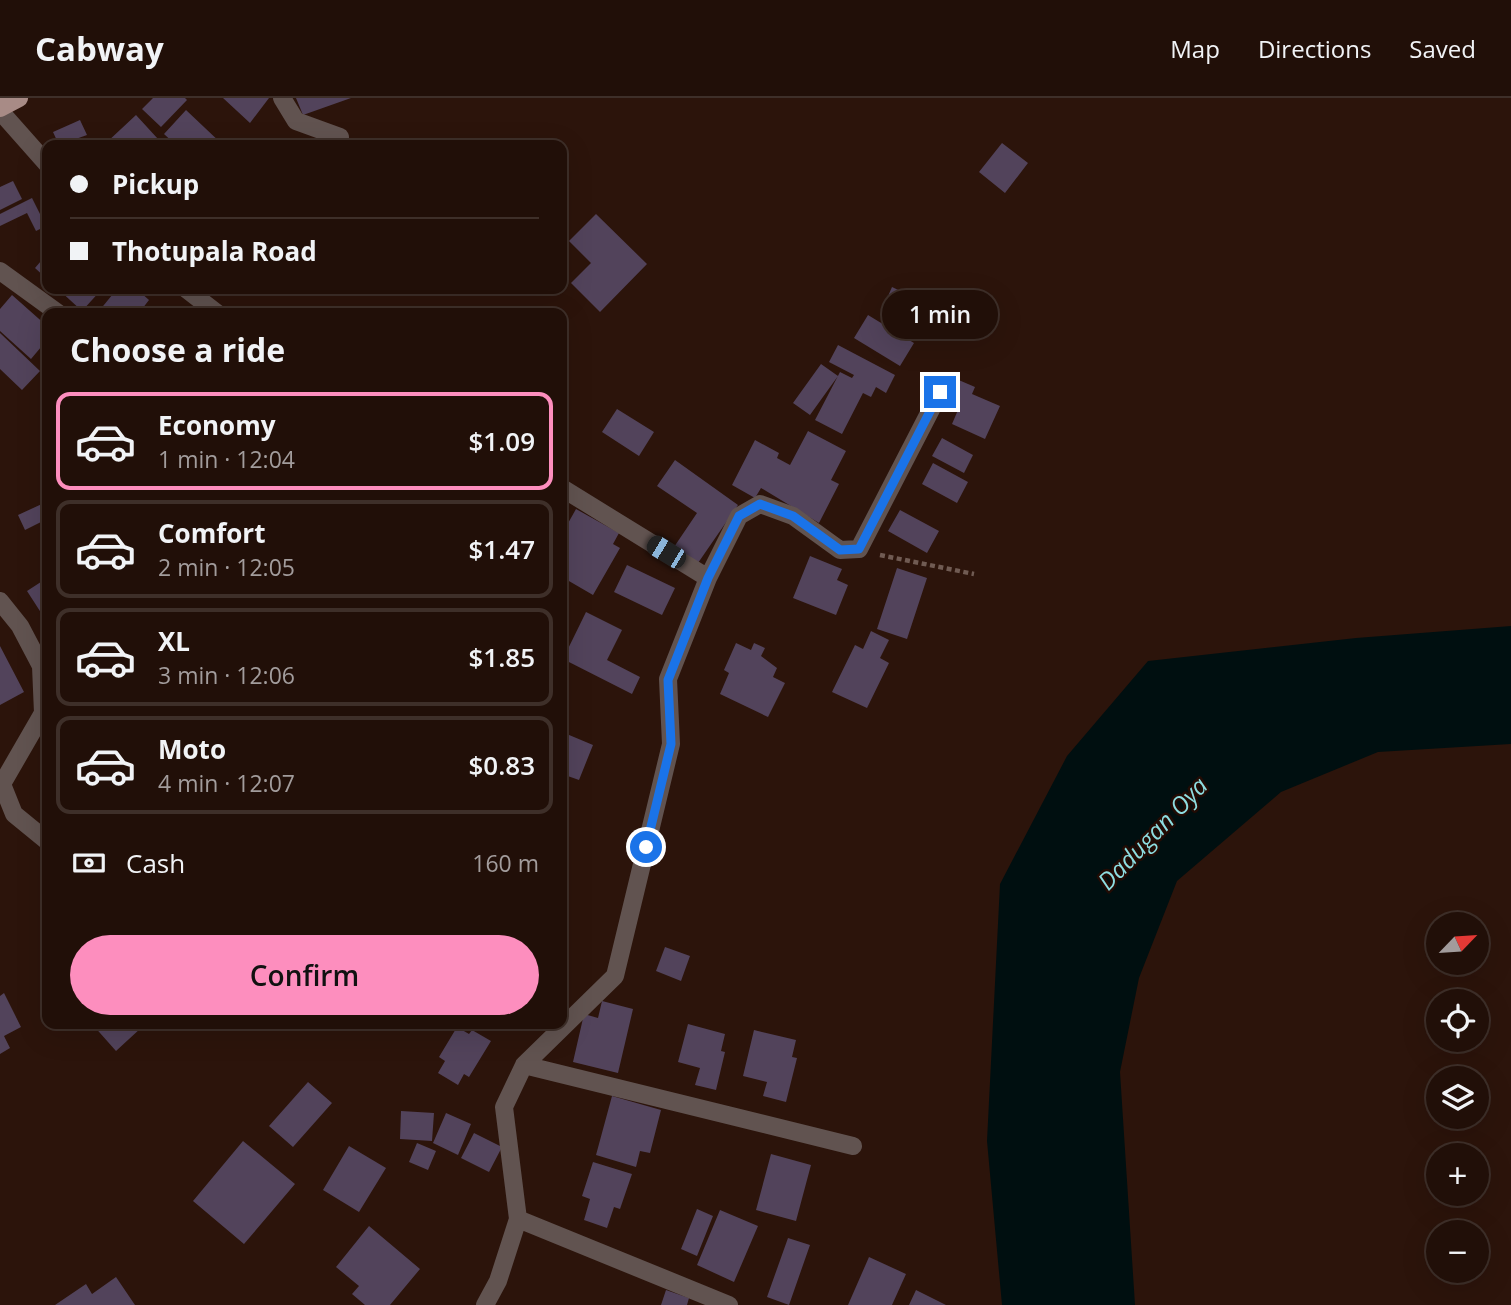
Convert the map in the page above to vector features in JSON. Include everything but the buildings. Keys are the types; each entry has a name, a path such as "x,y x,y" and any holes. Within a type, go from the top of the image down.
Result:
{"main road":[{"path":"0,110 19,98"}],"street":[{"path":"282,98 296,121 340,137"},
{"path":"0,110 42,158"},
{"path":"0,271 51,308"},
{"path":"192,294 211,308"},
{"path":"567,1023 615,976 671,744 668,680 708,578 739,516 760,504 793,516 840,550 859,549 940,392"},
{"path":"567,491 708,578"},
{"path":"0,601 20,626 41,666 42,690"},
{"path":"42,715 1,785 14,814 42,837"},
{"path":"485,1305 498,1281 518,1219 504,1107 524,1065 561,1029"},
{"path":"524,1065 853,1146"},
{"path":"518,1219 729,1305"}],"path":[{"path":"859,549 974,574"}],"water":[{"name":"Dadugan Oya","path":"1511,626 1511,744 1378,752 1281,792 1177,881 1139,978 1120,1072 1135,1305 1002,1305 987,1141 1000,884 1067,756 1148,661 1356,638"}],"route":[{"path":"646,847 671,744 668,680 698,610 708,578 739,516 760,504 793,516 840,550 859,549 940,392"}]}
